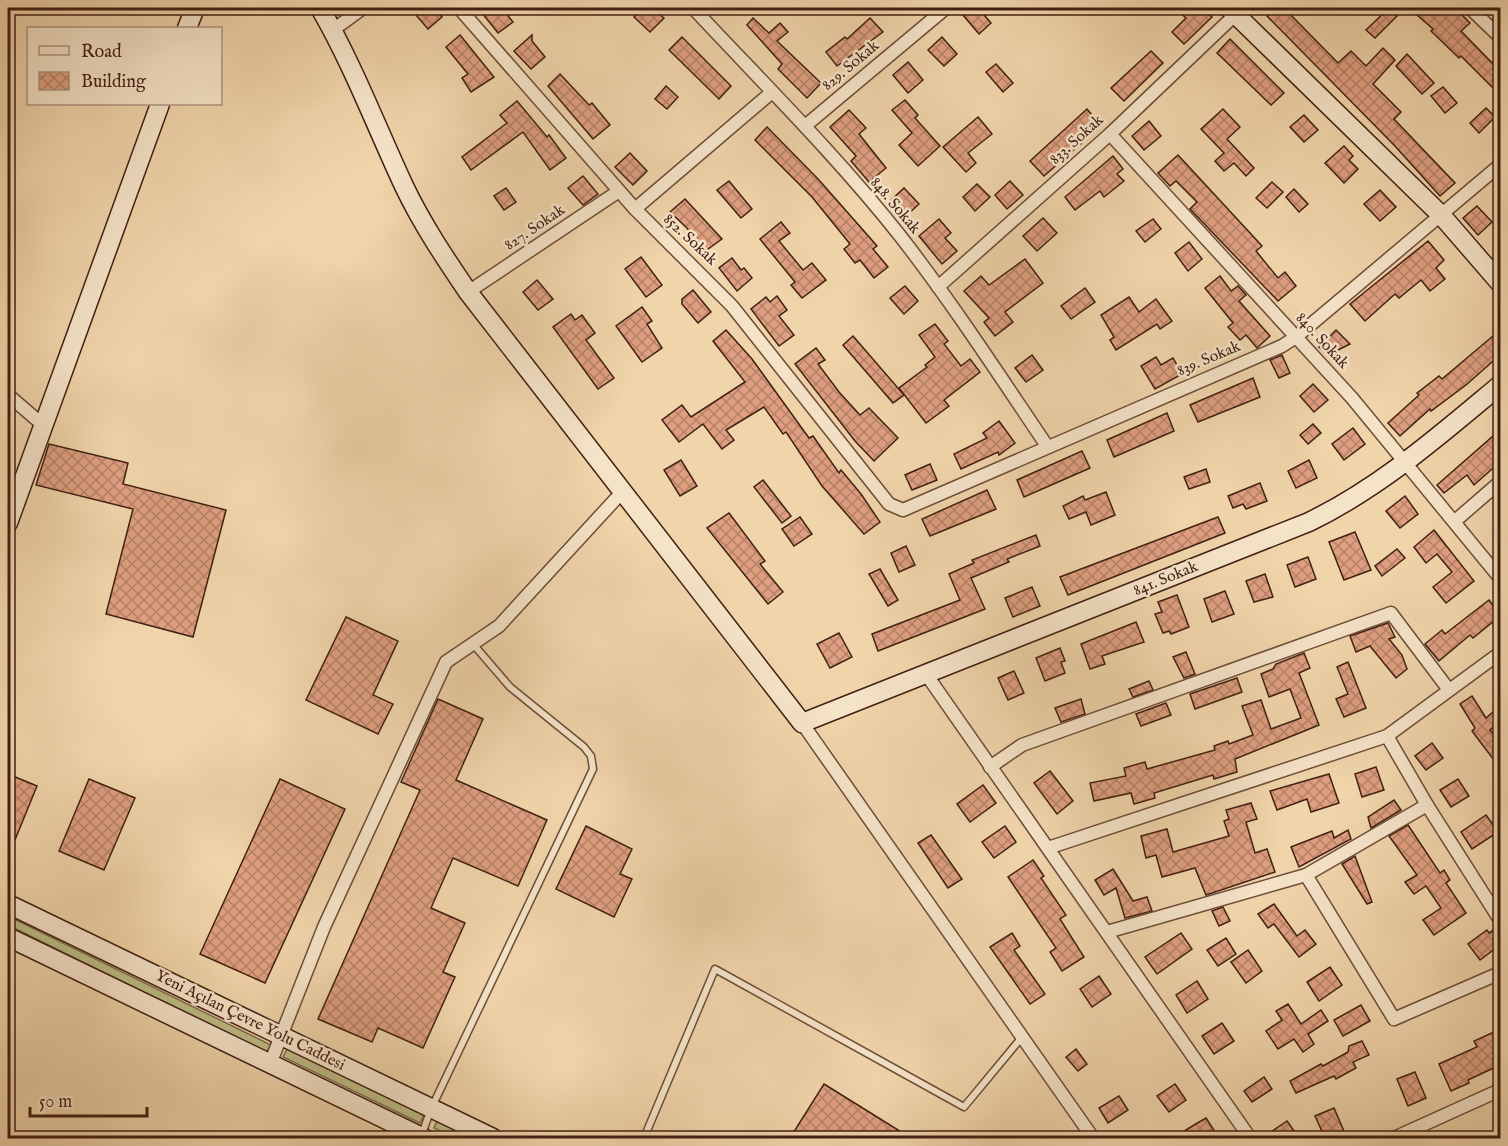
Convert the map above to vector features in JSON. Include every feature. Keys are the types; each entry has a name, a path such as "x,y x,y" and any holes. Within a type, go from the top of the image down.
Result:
{"street":[{"path":"187,27 195,8"},
{"path":"320,8 333,30 413,204 442,255 468,292 802,723 1093,1138"},
{"path":"333,30 363,8"},
{"name":"852. Sokak","path":"459,8 635,209 732,306 889,504"},
{"name":"848. Sokak","path":"693,8 805,126 900,236 938,287 1047,446"},
{"name":"829. Sokak","path":"805,126 946,8"},
{"path":"1470,8 1500,37"},
{"path":"1233,11 1442,216 1500,283"},
{"name":"833. Sokak","path":"938,287 1110,134 1233,11"},
{"path":"635,209 772,92"},
{"path":"8,523 160,105"},
{"name":"840. Sokak","path":"1110,134 1408,462 1500,578"},
{"name":"839. Sokak","path":"889,504 903,510 1269,352 1296,337 1500,165"},
{"name":"827. Sokak","path":"468,292 620,191"},
{"name":"841. Sokak","path":"802,723 1309,522 1368,490 1408,462 1500,385"},
{"path":"8,394 43,425"},
{"path":"1455,521 1500,483"},
{"path":"270,1064 324,927 446,662 499,626 623,491"},
{"path":"990,767 1022,745 1391,613 1449,690"},
{"path":"1048,848 1387,736 1500,653"},
{"path":"926,674 1250,1138"},
{"path":"1387,736 1427,806 1500,920"},
{"path":"1107,932 1306,875 1427,806"},
{"path":"1306,875 1394,1019 1500,973"},
{"name":"Yeni Açılan Çevre Yolu Caddesi","path":"8,904 494,1138"},
{"name":"Yeni Açılan Çevre Yolu Caddesi","path":"8,937 423,1138"},
{"path":"1394,1138 1500,1090"}],"lane":[{"path":"423,1138 431,1109 593,769 591,756 584,747 510,687 473,643"},
{"path":"644,1138 715,969 964,1107 1022,1037"}],"shaded area":[{"path":"8,916 271,1045 266,1053 8,925"},
{"path":"287,1049 424,1115 420,1123 283,1057"},
{"path":"437,1121 474,1138 455,1138 434,1128"}],"building":[{"path":"410,8 435,8 442,17 428,29"},
{"path":"478,8 502,8 513,22 498,33"},
{"path":"644,8 652,8 664,18 650,32 634,17"},
{"path":"972,8 978,8 991,23 979,34 963,15"},
{"path":"1175,8 1202,8 1212,17 1184,44 1172,32 1186,18"},
{"path":"1276,8 1284,8 1338,63 1351,51 1366,66 1383,48 1395,60 1373,84 1401,112 1394,119 1455,183 1440,196 1394,145 1267,16"},
{"path":"1389,8 1397,16 1375,38 1366,30"},
{"path":"1409,8 1455,8 1470,23 1461,31 1500,71 1500,83 1494,89"},
{"path":"753,18 769,33 780,23 788,32 777,41 821,83 807,98 778,69 782,64 747,25"},
{"path":"870,18 883,32 837,66 826,52 845,37 847,39"},
{"path":"460,35 494,77 471,92 462,78 468,74 446,47"},
{"path":"532,35 532,41 545,57 531,69 514,51"},
{"path":"682,37 731,86 719,99 669,50"},
{"path":"942,37 957,54 944,66 928,50"},
{"path":"1230,39 1284,93 1271,105 1217,53"},
{"path":"1151,51 1163,63 1124,101 1111,88"},
{"path":"1407,54 1434,83 1422,94 1396,66"},
{"path":"908,62 923,80 908,93 893,75"},
{"path":"996,64 1013,83 1003,92 986,72"},
{"path":"560,74 589,105 592,103 610,125 593,139 548,86"},
{"path":"666,86 678,97 667,109 655,99"},
{"path":"1443,87 1457,103 1445,113 1431,96"},
{"path":"905,100 918,115 915,118 940,146 918,166 899,145 912,133 892,110"},
{"path":"517,101 547,137 549,135 566,158 550,170 523,132 471,170 462,157 507,123 500,115"},
{"path":"1486,108 1495,117 1479,133 1470,123"},
{"path":"1087,109 1101,126 1044,176 1030,161"},
{"path":"1223,109 1240,127 1227,139 1254,168 1246,176 1234,163 1224,171 1215,161 1224,153 1201,129"},
{"path":"849,110 866,128 859,134 886,168 869,182 851,161 856,156 830,127"},
{"path":"1304,115 1318,130 1304,142 1290,127"},
{"path":"978,117 992,134 968,153 976,163 966,172 943,147"},
{"path":"1149,121 1161,136 1144,150 1132,136"},
{"path":"767,127 819,180 877,246 873,249 888,267 874,278 860,260 855,263 844,249 850,244 812,197 755,140"},
{"path":"1344,146 1353,156 1349,160 1358,169 1344,183 1325,163"},
{"path":"630,153 647,171 633,185 615,167"},
{"path":"1178,155 1262,246 1256,251 1278,278 1285,272 1296,286 1278,301 1190,209 1197,202 1176,181 1170,186 1158,173"},
{"path":"1113,156 1123,169 1117,174 1124,181 1104,197 1100,191 1075,210 1065,197"},
{"path":"583,176 598,194 583,205 568,188"},
{"path":"729,181 752,209 741,218 717,190"},
{"path":"1010,181 1023,195 1007,209 995,195"},
{"path":"1272,182 1283,192 1267,208 1256,198"},
{"path":"977,184 990,197 975,211 963,197"},
{"path":"506,188 516,202 504,210 494,196"},
{"path":"904,188 919,204 905,217 890,201"},
{"path":"1294,189 1308,204 1299,212 1286,197"},
{"path":"1380,190 1396,207 1380,221 1364,204"},
{"path":"685,199 722,239 704,252 687,228 670,212"},
{"path":"1477,206 1492,222 1478,235 1463,218"},
{"path":"1043,218 1057,233 1037,251 1023,236"},
{"path":"939,219 951,233 945,238 957,251 942,264 919,236"},
{"path":"1153,219 1161,229 1145,242 1136,231"},
{"path":"781,222 790,233 779,241 803,270 812,263 826,280 802,298 791,285 795,282 760,239"},
{"path":"1428,241 1444,260 1436,268 1445,279 1430,291 1421,280 1399,298 1395,294 1365,321 1350,304"},
{"path":"1189,242 1202,259 1188,271 1175,253"},
{"path":"641,257 662,285 646,297 625,269"},
{"path":"732,258 741,270 744,268 752,278 737,291 719,268"},
{"path":"1025,259 1043,283 1005,312 1013,322 995,336 984,322 989,318 964,291 981,276 989,285"},
{"path":"1220,276 1231,291 1238,286 1246,295 1239,301 1270,336 1257,348 1246,335 1240,340 1228,327 1233,323 1205,288"},
{"path":"537,280 553,299 538,310 523,292"},
{"path":"905,286 918,301 904,314 890,298"},
{"path":"1085,288 1095,302 1071,319 1061,306"},
{"path":"693,290 711,312 698,323 682,304 682,299"},
{"path":"777,296 787,310 779,316 794,335 779,346 751,309 766,297 770,302"},
{"path":"1129,297 1139,312 1156,299 1172,321 1160,329 1157,324 1116,350 1110,340 1114,337 1101,315"},
{"path":"642,307 652,321 647,324 662,348 642,362 616,326"},
{"path":"571,314 575,320 582,315 595,333 586,340 614,378 598,389 553,327"},
{"path":"935,324 948,341 944,344 961,366 970,359 980,372 944,400 949,406 926,423 899,388 927,367 925,365 935,357 919,335"},
{"path":"726,330 752,359 809,438 813,436 839,473 841,470 880,522 864,534 822,486 786,432 783,434 764,407 726,430 734,440 722,449 703,424 679,442 662,420 682,405 691,417 745,382 713,341"},
{"path":"1336,330 1350,344 1328,355 1319,347"},
{"path":"1500,330 1500,355 1466,385 1431,411 1430,409 1400,436 1388,423 1419,395 1417,393 1439,376 1442,379"},
{"path":"853,336 904,395 893,403 843,345"},
{"path":"816,348 825,360 818,364 839,392 860,415 869,408 898,438 874,461 855,441 795,364"},
{"path":"1032,355 1043,370 1026,382 1015,368"},
{"path":"1282,355 1290,373 1279,378 1270,360"},
{"path":"1156,357 1161,365 1173,358 1182,374 1155,389 1141,366"},
{"path":"1253,378 1260,397 1198,422 1190,405"},
{"path":"1313,384 1328,400 1314,412 1300,396"},
{"path":"1167,413 1174,431 1114,457 1107,440"},
{"path":"999,421 1015,443 999,455 998,452 961,469 954,454 987,438 983,433"},
{"path":"1313,424 1321,433 1308,444 1300,435"},
{"path":"1353,428 1365,444 1344,460 1332,444"},
{"path":"1500,430 1500,462 1474,485 1467,475 1444,493 1437,485"},
{"path":"49,444 128,463 123,484 226,510 193,637 106,614 133,509 36,485"},
{"path":"1082,451 1090,468 1024,497 1017,480"},
{"path":"681,460 697,486 680,496 664,470"},
{"path":"1309,460 1317,478 1296,488 1288,471"},
{"path":"930,464 937,480 912,490 905,475"},
{"path":"1206,469 1210,482 1189,489 1184,477"},
{"path":"763,480 791,516 782,523 754,487"},
{"path":"1260,483 1267,501 1246,509 1243,504 1233,508 1228,496"},
{"path":"987,490 996,509 930,536 922,519"},
{"path":"1106,492 1115,515 1091,525 1086,512 1069,519 1063,506 1083,496 1085,500"},
{"path":"1405,496 1418,514 1400,528 1386,511"},
{"path":"729,513 765,561 760,564 783,592 768,604 707,528"},
{"path":"800,517 812,534 794,546 782,529"},
{"path":"1218,517 1225,533 1068,595 1060,577"},
{"path":"1434,530 1474,581 1446,603 1433,587 1452,572 1437,554 1426,563 1414,547"},
{"path":"1355,532 1371,570 1344,580 1329,542"},
{"path":"1036,535 1040,546 1007,559 1009,562 971,578 985,609 878,651 872,634 960,600 949,574 974,563 972,560"},
{"path":"906,546 915,565 899,572 891,553"},
{"path":"1397,549 1405,558 1382,576 1375,566"},
{"path":"1308,557 1316,579 1295,587 1287,565"},
{"path":"880,569 898,600 888,606 869,574"},
{"path":"1265,574 1273,597 1254,602 1246,581"},
{"path":"1032,587 1040,606 1013,617 1005,598"},
{"path":"1225,591 1234,614 1212,622 1204,599"},
{"path":"1177,595 1189,627 1171,634 1169,631 1163,633 1155,614 1162,612 1158,602"},
{"path":"1489,600 1500,616 1473,638 1470,635 1439,661 1425,644 1442,630 1445,634"},
{"path":"346,617 398,641 373,695 393,704 378,734 306,700"},
{"path":"1136,622 1144,642 1102,656 1105,664 1090,669 1081,644"},
{"path":"1388,623 1395,637 1389,639 1402,655 1407,669 1396,678 1370,646 1356,652 1350,636"},
{"path":"839,633 852,657 830,668 817,644"},
{"path":"1060,648 1065,661 1061,662 1065,673 1045,681 1036,658"},
{"path":"1186,652 1195,674 1184,678 1173,657"},
{"path":"1304,653 1310,668 1299,673 1319,725 1235,759 1237,772 1214,779 1213,775 1154,793 1155,798 1134,804 1131,793 1094,801 1090,783 1126,776 1124,768 1145,762 1147,769 1215,750 1214,746 1228,741 1229,744 1253,735 1242,706 1261,700 1271,729 1301,718 1290,689 1269,697 1261,674 1273,669 1276,664"},
{"path":"1348,662 1366,708 1344,717 1336,699 1348,694 1337,667"},
{"path":"1014,671 1024,693 1008,700 998,678"},
{"path":"1237,678 1242,692 1195,709 1190,694"},
{"path":"1149,681 1153,690 1133,697 1129,689"},
{"path":"1472,696 1486,718 1500,706 1500,722 1490,730 1500,744 1500,768 1472,731 1475,728 1460,704"},
{"path":"438,699 483,719 456,780 547,820 518,886 453,858 431,908 465,923 443,972 455,977 423,1048 378,1028 372,1042 318,1019 420,790 401,782"},
{"path":"1081,699 1085,714 1061,722 1055,708"},
{"path":"1166,703 1171,715 1141,726 1136,714"},
{"path":"1432,743 1443,758 1426,770 1415,756"},
{"path":"1376,767 1384,790 1362,797 1355,774"},
{"path":"1050,771 1073,801 1057,814 1034,783"},
{"path":"8,774 37,786 8,857"},
{"path":"1329,774 1339,803 1311,812 1307,799 1277,810 1270,791"},
{"path":"89,779 135,798 104,870 59,851"},
{"path":"280,779 345,809 265,983 200,954"},
{"path":"1458,779 1469,796 1451,807 1440,790"},
{"path":"983,785 996,803 970,822 957,804"},
{"path":"1394,800 1401,810 1371,828 1368,817"},
{"path":"1251,803 1257,819 1246,822 1255,853 1267,849 1275,872 1206,895 1195,868 1162,877 1156,855 1146,858 1141,836 1167,829 1173,852 1229,836 1224,821 1229,819 1226,810"},
{"path":"1486,815 1498,832 1472,849 1461,832"},
{"path":"1408,825 1440,873 1444,870 1450,880 1446,883 1466,913 1434,935 1423,920 1441,908 1426,886 1414,894 1405,882 1417,875 1389,836"},
{"path":"586,826 632,849 620,874 632,879 614,917 556,889"},
{"path":"1005,826 1016,842 994,858 982,842"},
{"path":"1348,830 1351,839 1299,867 1291,847 1332,831 1334,838"},
{"path":"931,835 962,879 948,888 918,843"},
{"path":"1355,856 1372,902 1367,904 1342,864"},
{"path":"1033,860 1044,876 1041,878 1066,915 1060,919 1084,957 1062,971 1050,952 1056,948 1008,877"},
{"path":"1113,869 1133,901 1147,897 1152,911 1125,918 1116,888 1104,895 1095,880"},
{"path":"1274,904 1297,936 1305,930 1316,944 1299,957 1274,924 1268,928 1258,914"},
{"path":"1223,907 1230,921 1219,926 1212,911"},
{"path":"1500,928 1500,945 1480,960 1468,944 1487,930 1489,933"},
{"path":"1012,933 1020,946 1014,950 1045,994 1030,1004 990,947"},
{"path":"1181,933 1192,949 1157,974 1145,957"},
{"path":"1226,938 1236,954 1218,966 1207,950"},
{"path":"1248,950 1262,971 1246,983 1231,962"},
{"path":"1330,967 1342,985 1319,1001 1307,982"},
{"path":"1099,976 1111,994 1092,1007 1080,989"},
{"path":"1197,981 1208,999 1187,1013 1176,995"},
{"path":"1288,1004 1301,1024 1321,1010 1328,1021 1308,1034 1314,1044 1303,1052 1294,1039 1278,1049 1266,1031 1282,1020 1276,1011"},
{"path":"1361,1005 1370,1021 1343,1036 1334,1020"},
{"path":"1222,1023 1234,1041 1214,1054 1202,1036"},
{"path":"1494,1032 1500,1046 1500,1065 1451,1091 1439,1064 1477,1047 1474,1041"},
{"path":"1362,1041 1369,1055 1353,1062 1356,1068 1336,1079 1334,1076 1296,1093 1290,1081 1321,1064 1323,1066 1348,1052 1349,1046"},
{"path":"1076,1049 1087,1064 1078,1071 1066,1057"},
{"path":"1415,1072 1426,1098 1408,1106 1397,1079"},
{"path":"1264,1077 1272,1089 1252,1102 1244,1091"},
{"path":"824,1084 911,1138 790,1138"},
{"path":"1175,1084 1186,1100 1169,1112 1157,1096"},
{"path":"1119,1096 1128,1110 1108,1123 1099,1108"},
{"path":"1334,1108 1347,1138 1325,1138 1315,1116"},
{"path":"1206,1118 1219,1138 1173,1138 1194,1125"},
{"path":"1287,1121 1299,1138 1262,1138"}]}
